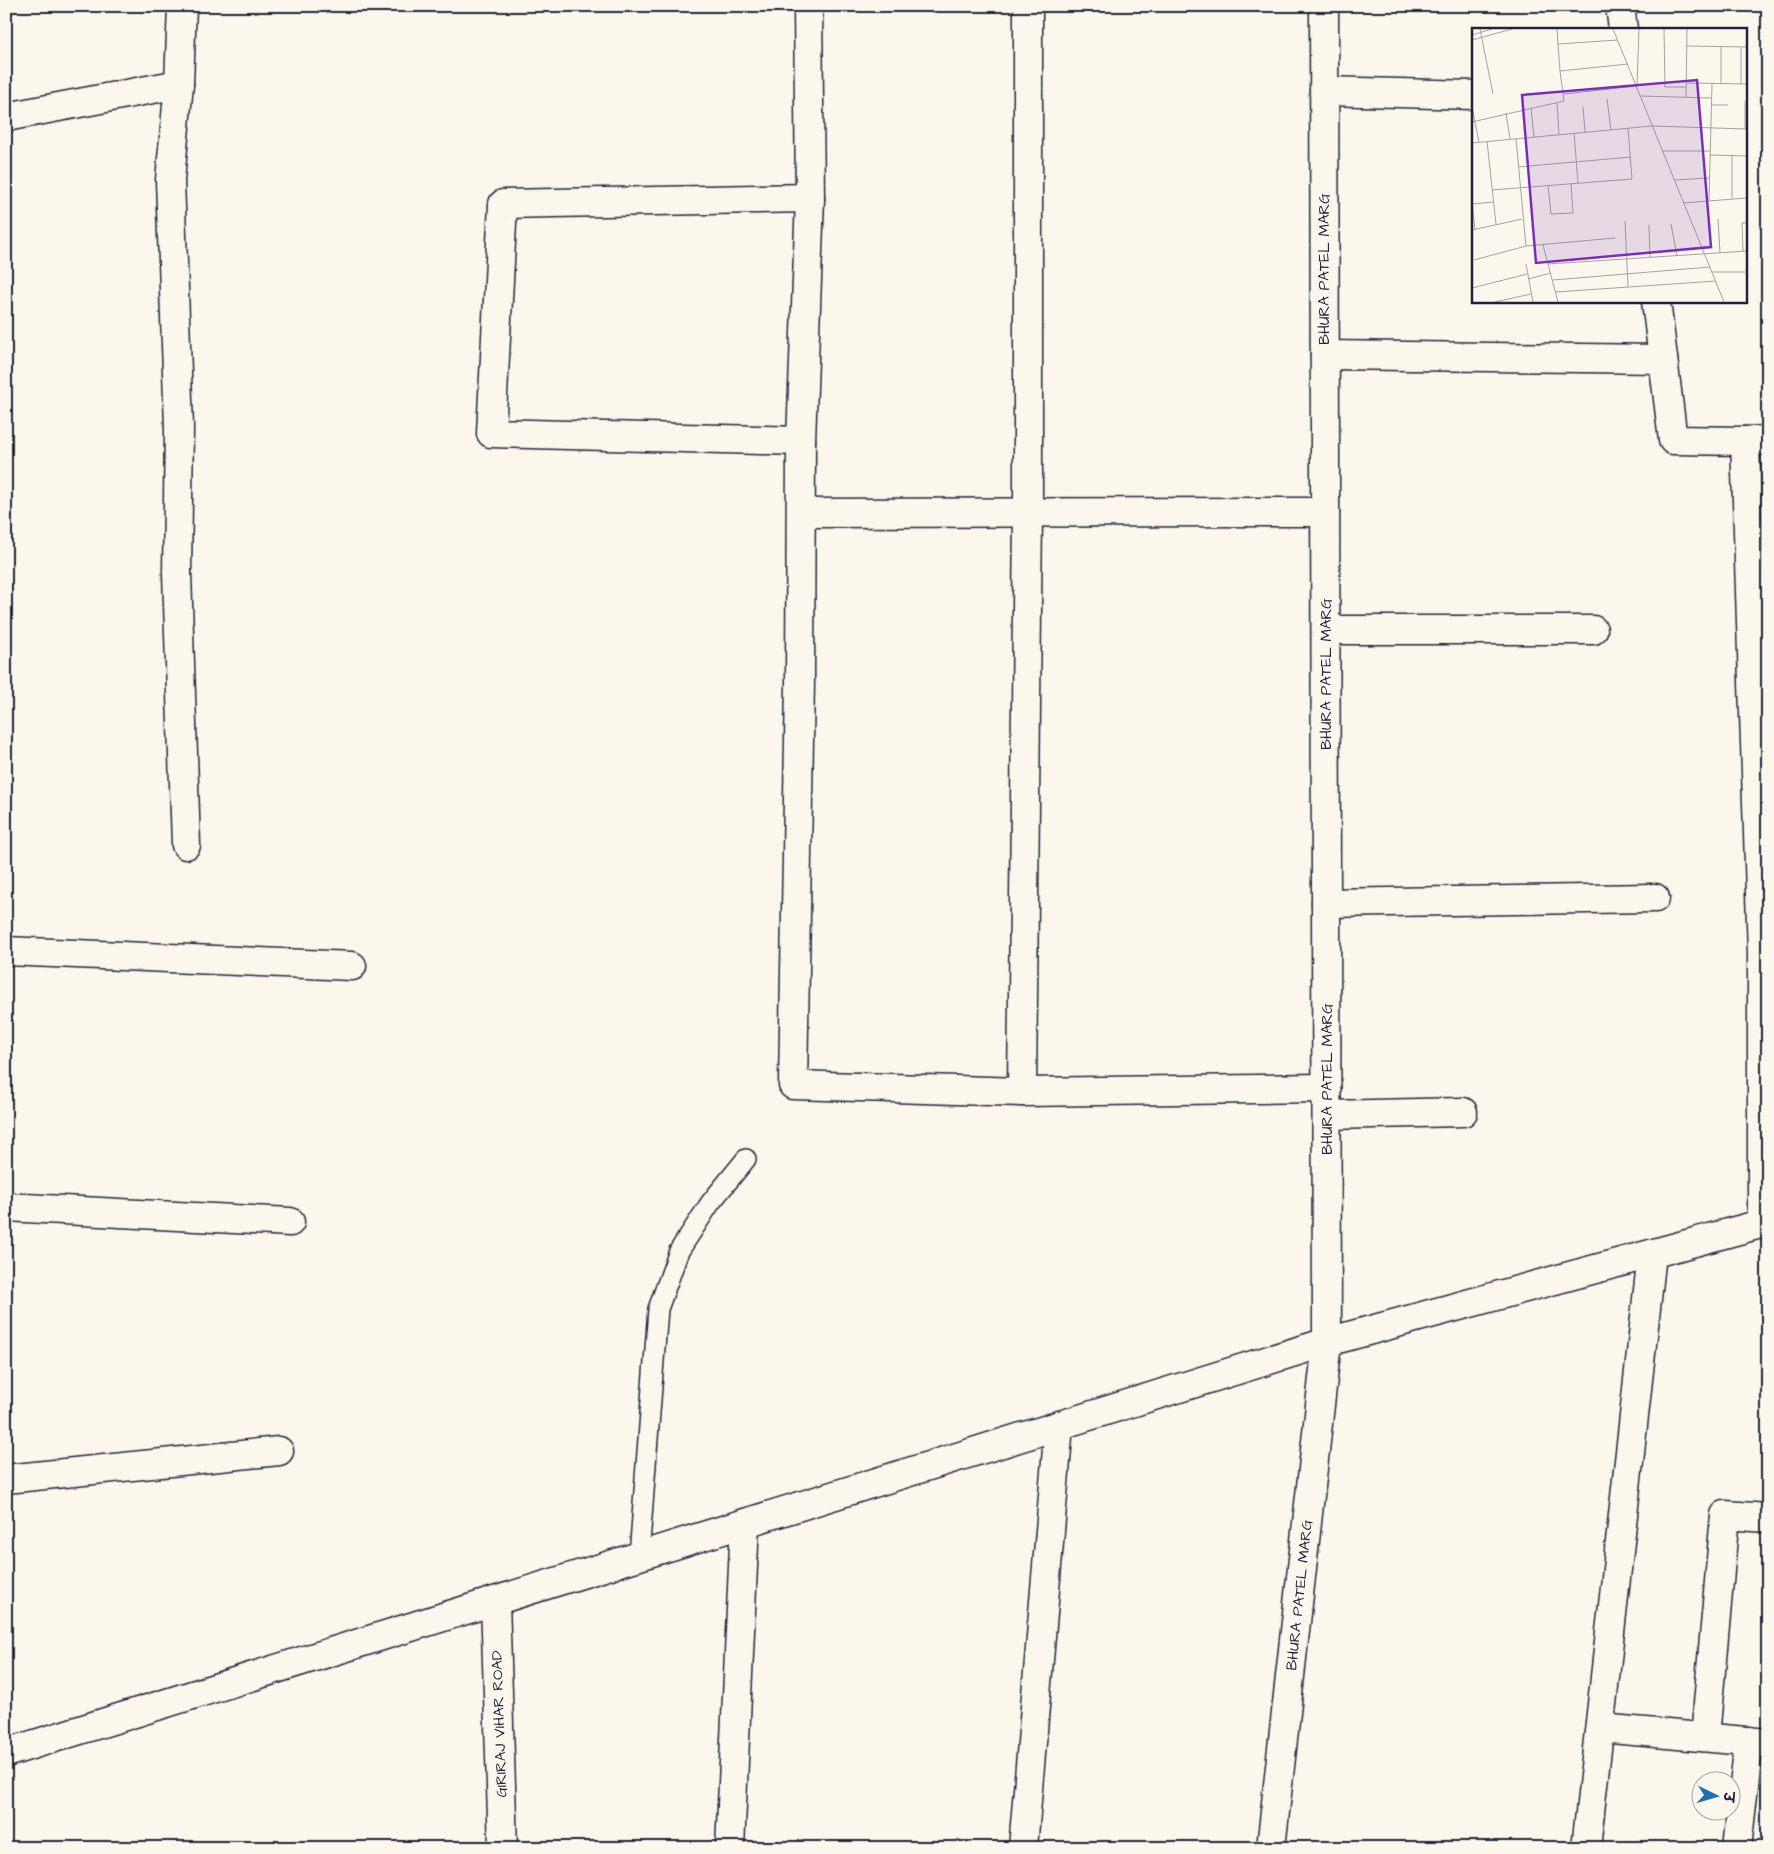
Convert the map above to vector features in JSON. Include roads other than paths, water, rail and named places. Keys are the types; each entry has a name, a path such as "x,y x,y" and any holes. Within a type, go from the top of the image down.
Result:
{"street":[{"path":"182,6 179,84 170,180 179,427 177,573 186,845"},
{"path":"808,6 810,198 801,441 800,682 793,1085 1022,1092 1326,1088"},
{"path":"1022,1092 1028,513 1028,6"},
{"name":"BHURA PATEL MARG","path":"1271,1848 1327,1342 1324,6"},
{"path":"1620,6 1623,28"},
{"path":"6,117 179,84"},
{"path":"1324,91 1472,95"},
{"path":"801,441 491,433 503,204 810,198"},
{"path":"6,1753 1327,1342 1766,1224 1756,441 1673,440 1656,302"},
{"path":"1325,355 1663,360"},
{"path":"802,513 1325,512"},
{"path":"1326,630 1593,630"},
{"path":"1326,904 1655,898"},
{"path":"6,951 352,966"},
{"path":"1327,1115 1463,1112"},
{"path":"6,1207 290,1222"},
{"path":"1586,1848 1652,1254"},
{"path":"1023,1848 1059,1425"},
{"path":"6,1479 279,1451"},
{"path":"1705,1737 1725,1515 1768,1518"},
{"path":"730,1848 745,1523"},
{"name":"GIRIRAJ VIHAR ROAD","path":"495,1601 503,1848"},
{"path":"1600,1728 1758,1742 1737,1848"}],"lane":[{"path":"639,1556 658,1309 679,1251 711,1202 746,1159"}]}
